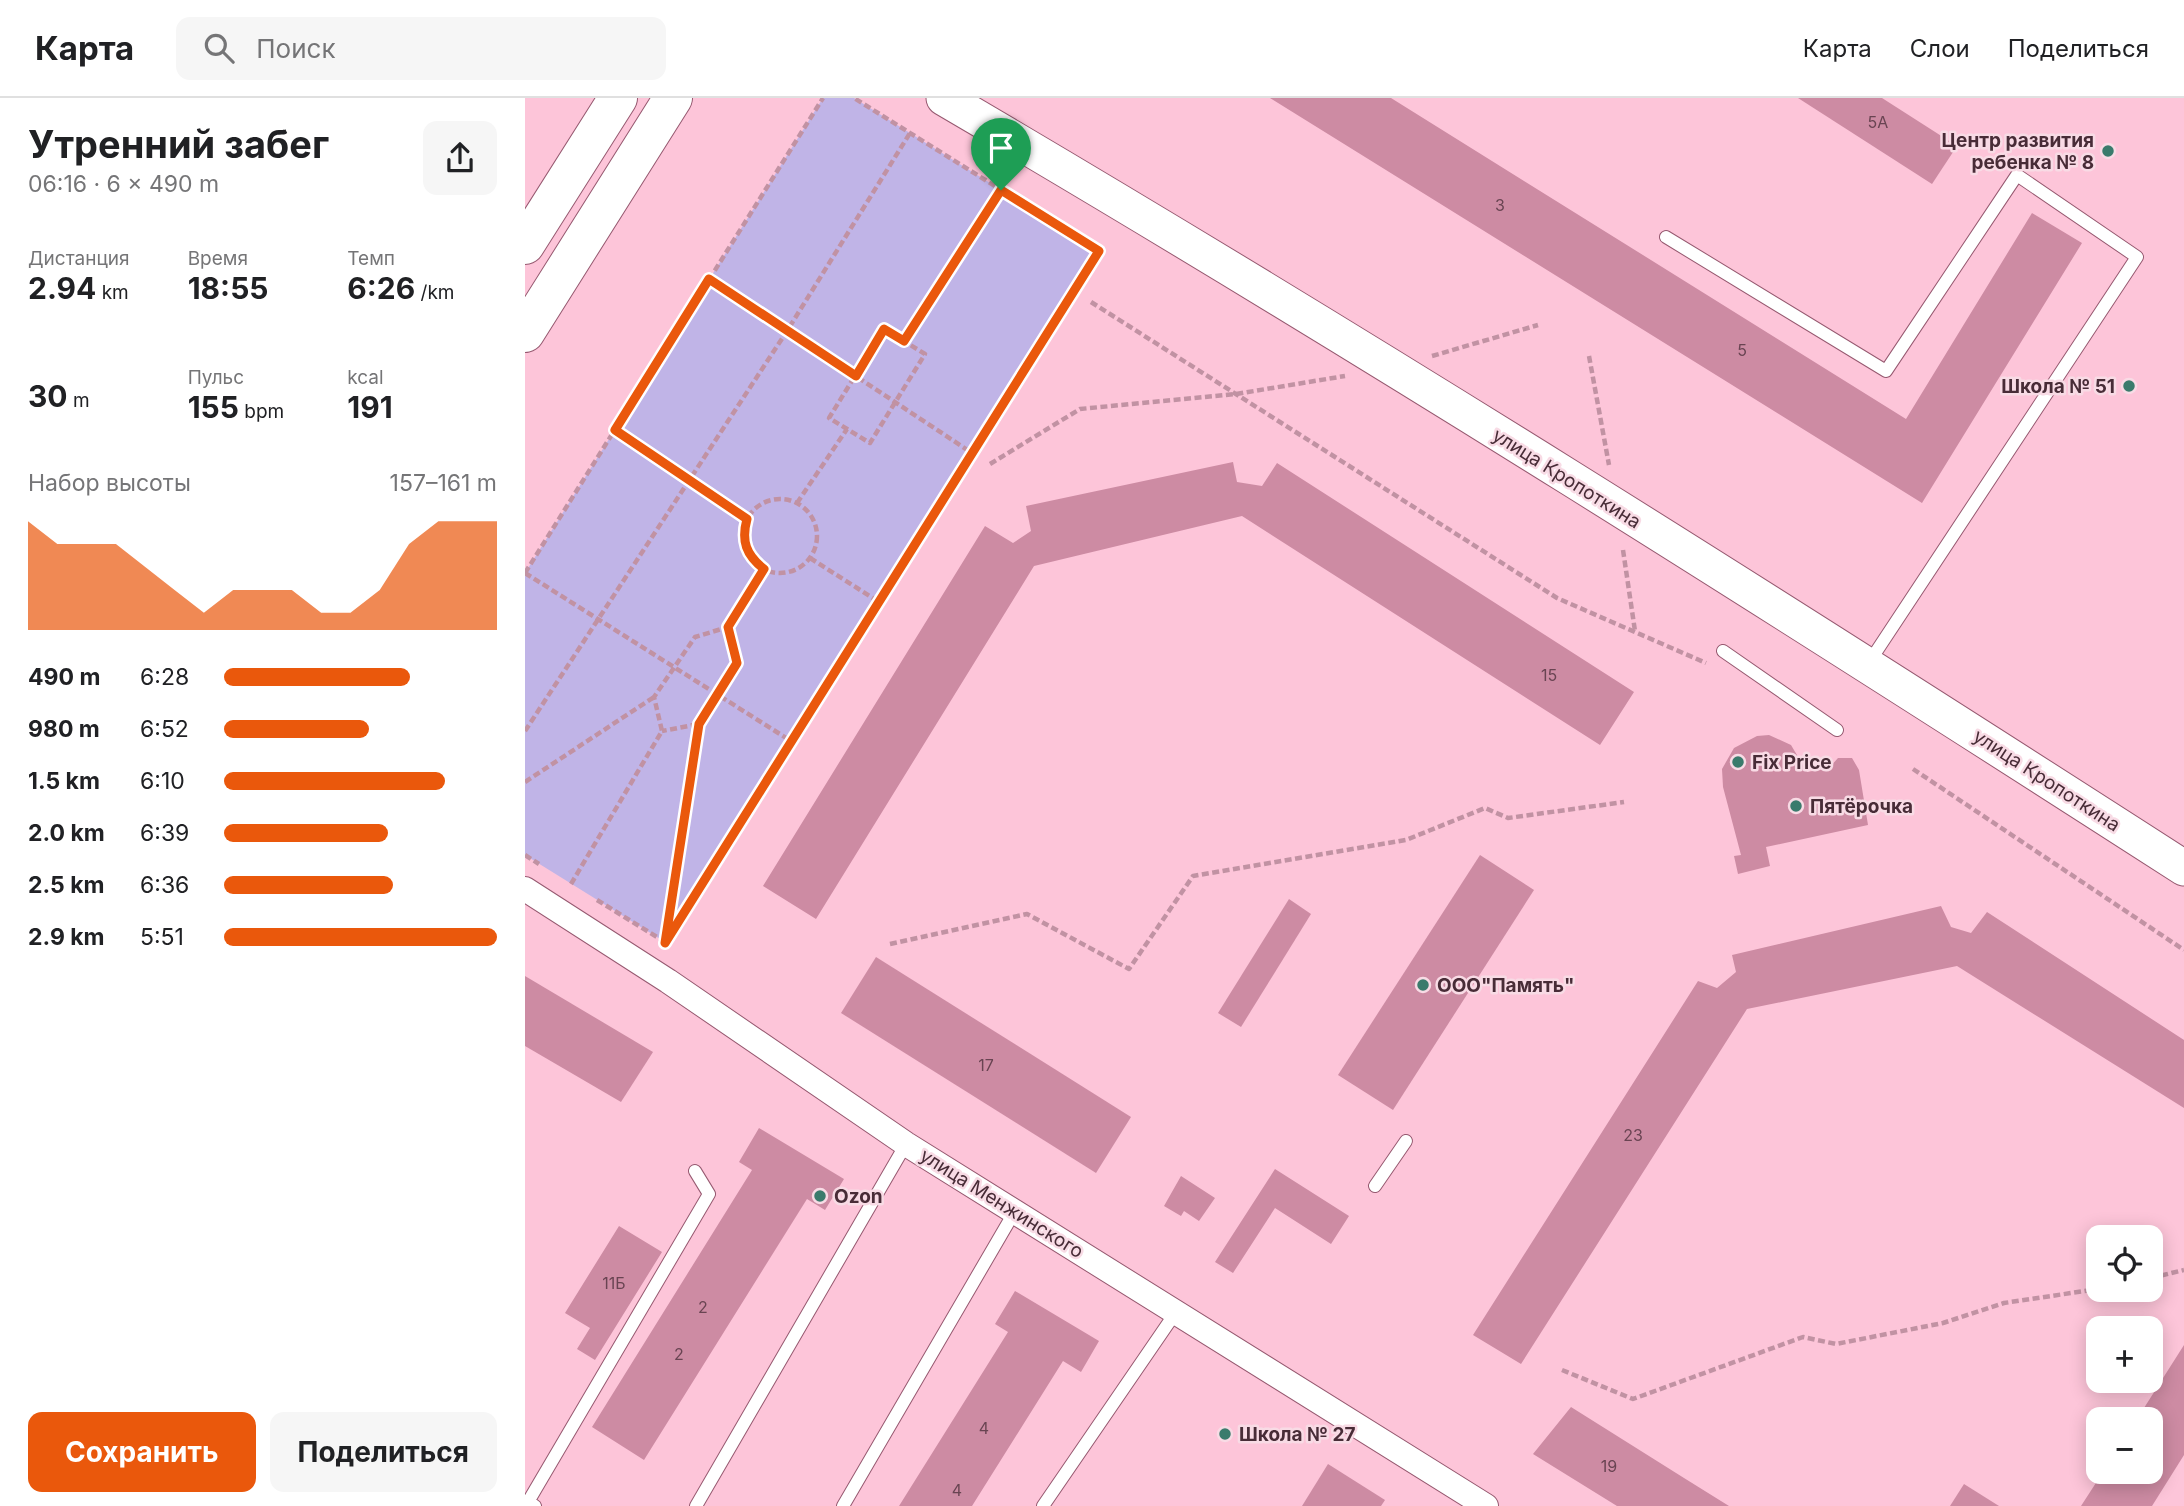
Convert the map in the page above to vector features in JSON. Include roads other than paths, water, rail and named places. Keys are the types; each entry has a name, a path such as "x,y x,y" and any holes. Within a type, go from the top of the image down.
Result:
{"main road":[{"path":"525,245 618,98"},
{"path":"525,333 673,98"}],"street":[{"name":"улица Кропоткина","path":"944,98 1145,216 1391,368 1868,665 2184,868"},
{"name":"улица Менжинского","path":"525,889 668,981 907,1144 1486,1506"}],"lane":[{"path":"1667,237 1886,371 2017,175 2137,257 1868,665"},
{"path":"1723,651 1837,730"},
{"path":"1375,1186 1406,1141"},
{"path":"696,1506 907,1144"},
{"path":"535,1506 528,1502 709,1194 695,1171"},
{"path":"843,1506 1015,1211"},
{"path":"1043,1506 1176,1312"}],"place":[{"name":"Центр развития ребенка № 8","path":"2108,151"},
{"name":"Школа № 51","path":"2129,386"},
{"name":"Fix Price","path":"1738,762"},
{"name":"Пятёрочка","path":"1796,806"},
{"name":"ООО\"Память\"","path":"1423,985"},
{"name":"Ozon","path":"820,1196"},
{"name":"Школа № 27","path":"1225,1434"}]}
